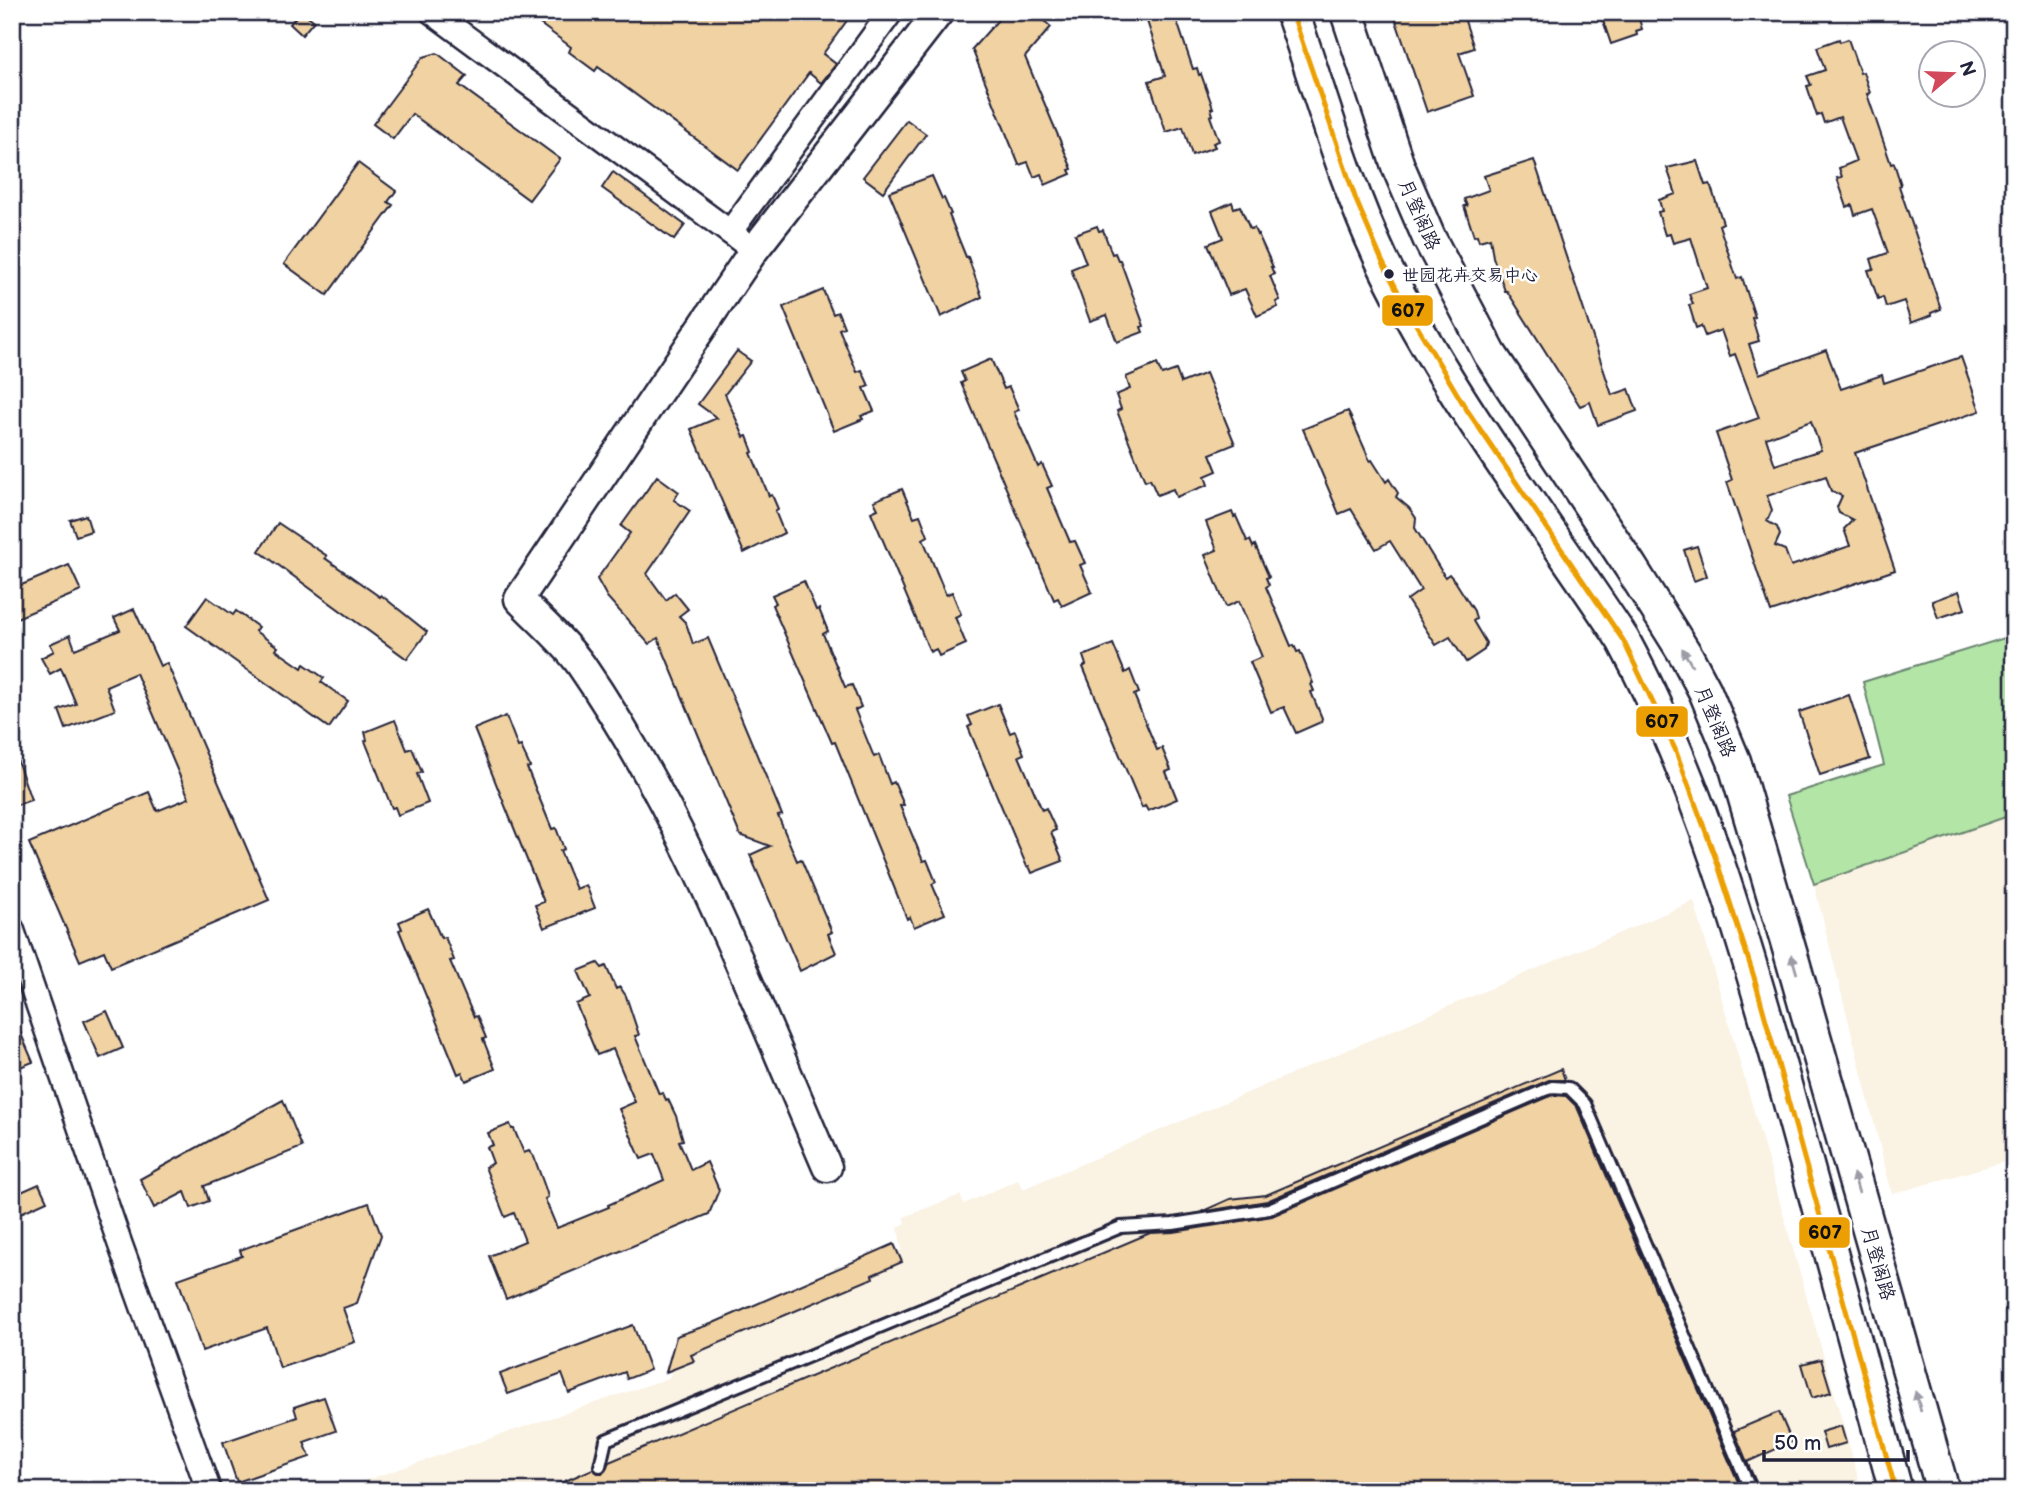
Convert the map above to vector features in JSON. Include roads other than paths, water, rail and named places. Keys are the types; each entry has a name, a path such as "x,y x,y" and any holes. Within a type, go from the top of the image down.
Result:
{"main road":[{"path":"1292,12 1350,185 1382,260 1413,321 1449,381 1623,640 1646,683 1670,738 1752,967 1896,1491"},
{"name":"月登阁路","path":"1347,12 1398,166 1429,238 1490,354 1687,657 1705,691 1734,761 1943,1491"}],"street":[{"path":"432,12 754,250"},
{"path":"730,232 891,12"},
{"path":"827,1167 715,908 642,763 579,663 519,599 754,250 939,12"},
{"path":"12,929 120,1244 209,1491"}],"lane":[{"path":"600,1466 606,1440 1121,1227 1173,1224 1269,1209 1552,1087 1569,1088 1585,1104 1751,1491"}],"place":[{"name":"世园花卉交易中心","path":"1389,274"}]}
